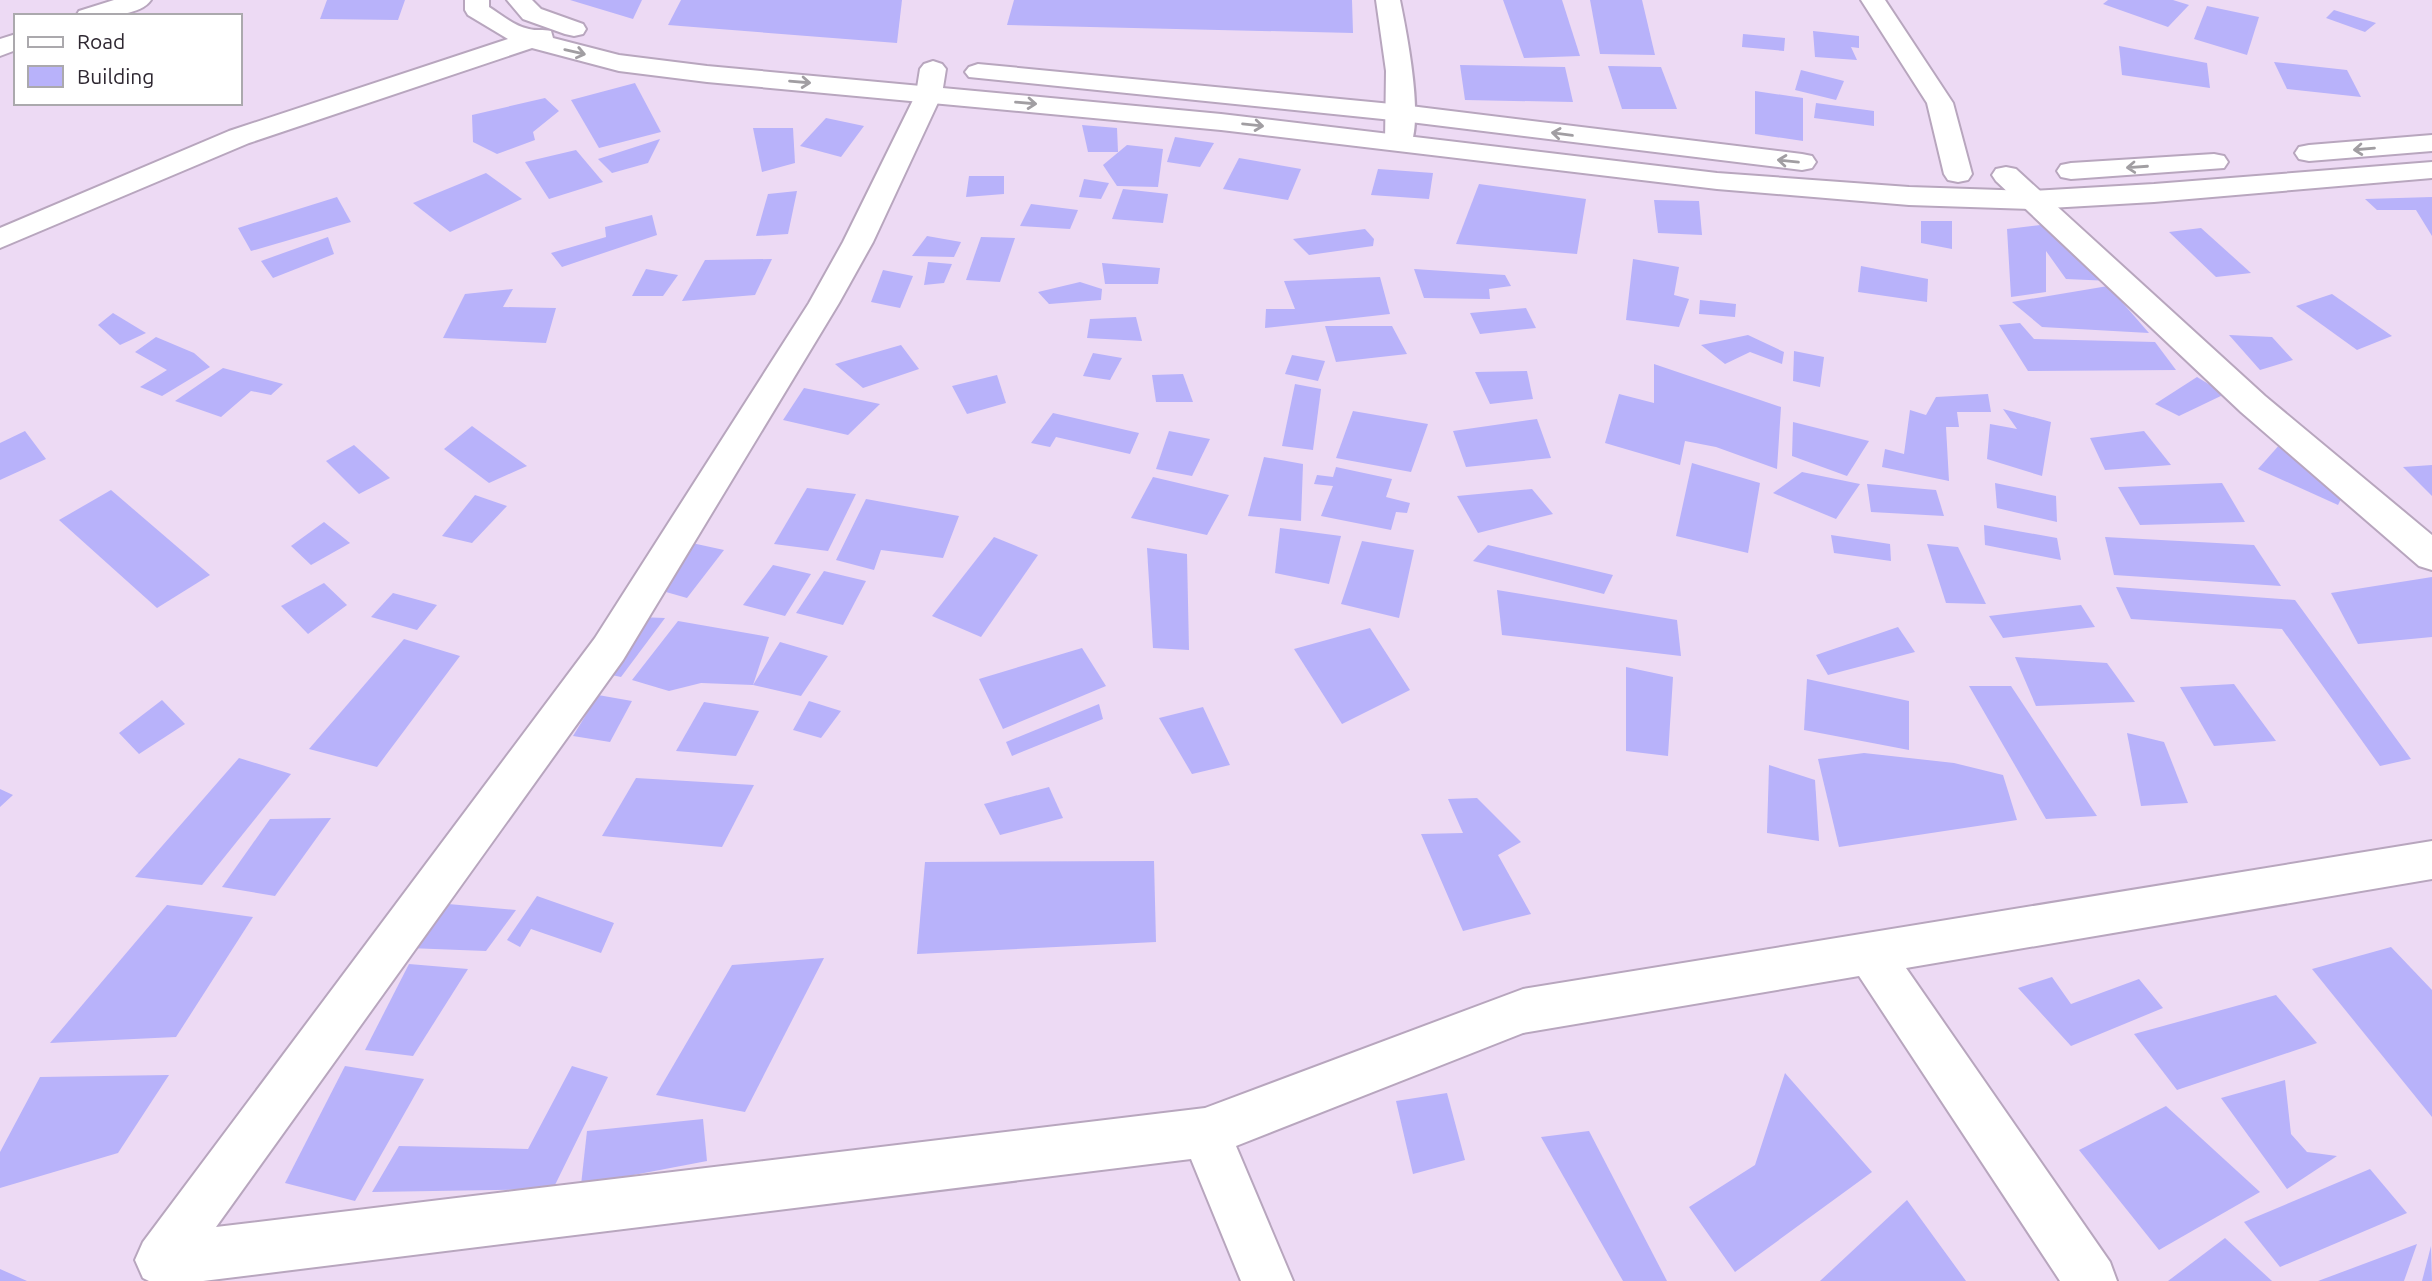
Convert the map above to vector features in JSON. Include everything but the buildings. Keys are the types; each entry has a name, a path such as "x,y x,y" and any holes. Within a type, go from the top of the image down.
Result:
{"street":[{"path":"94,14 139,0"},
{"path":"477,0 477,10 509,32 619,63 707,74 1076,80 1402,113 1815,164 1958,174 2006,175 2244,159"},
{"path":"519,0 532,14 588,34 652,44 879,65"},
{"path":"1388,0 1395,31 1402,113 1399,142"},
{"path":"1873,0 1940,103 1958,174"},
{"path":"0,239 239,136 568,27"},
{"path":"923,77 1399,142 1717,181 1909,196 2031,200 2154,193 2432,170"},
{"path":"154,1270 609,649 824,303 858,243 923,77"},
{"path":"2284,155 2432,143"},
{"path":"2006,175 2253,404 2432,556"},
{"path":"154,1270 1205,1133 1523,1011 2432,860"},
{"path":"1869,953 2091,1281"},
{"path":"1205,1133 1267,1281"}]}
